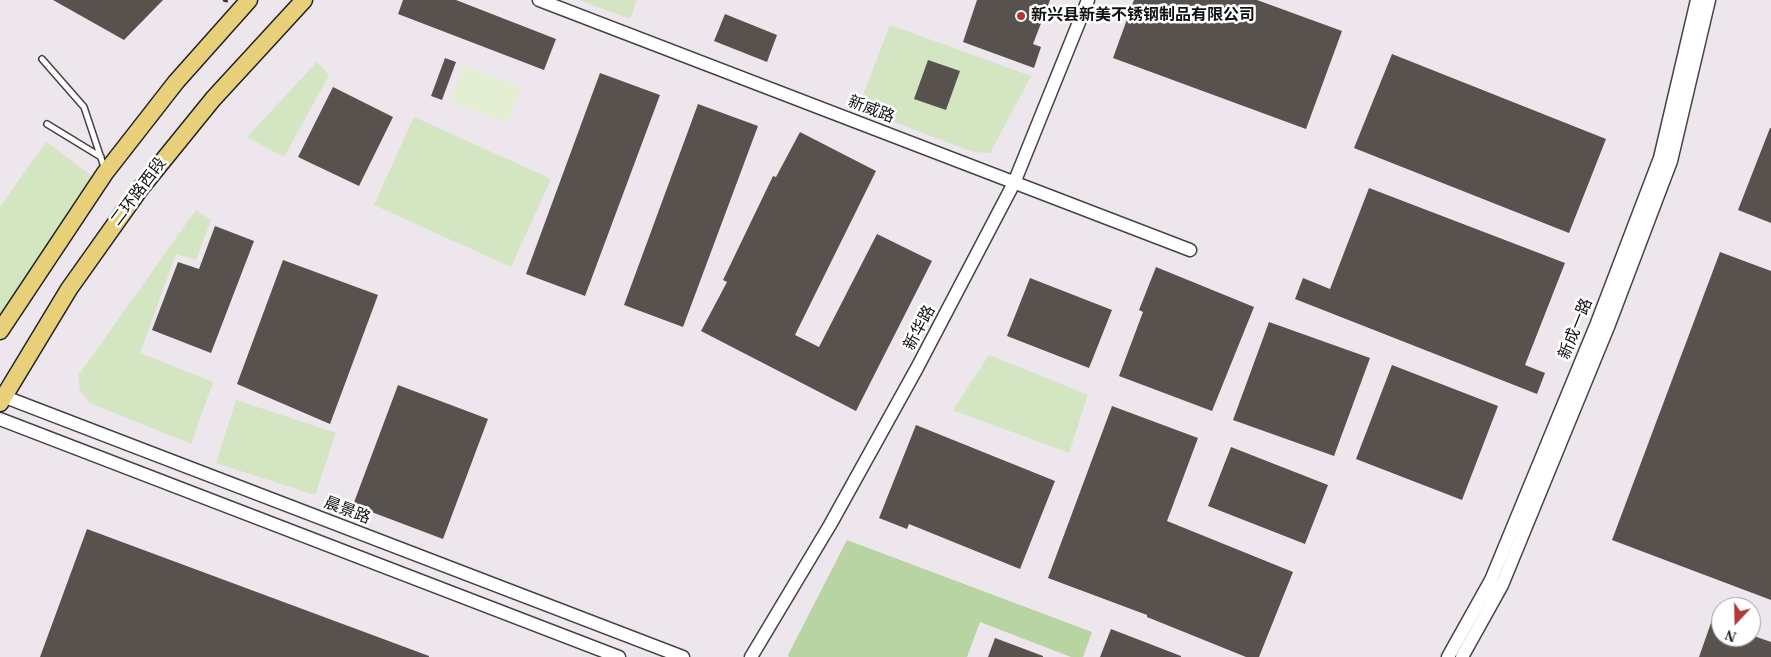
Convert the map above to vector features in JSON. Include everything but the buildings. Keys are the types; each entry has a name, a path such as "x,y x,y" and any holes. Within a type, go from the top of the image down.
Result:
{"main road":[{"path":"0,331 103,165 249,0"},
{"name":"二环路西段","path":"1,398 69,289 140,189 213,99 304,0"}],"street":[{"name":"新威路","path":"539,0 1190,250"},
{"name":"新华路","path":"751,657 849,490 917,368 1014,183 1088,0"},
{"name":"新成一路","path":"1448,657 1491,580 1597,323 1657,167 1697,0"},
{"name":"新成一路","path":"1462,657 1502,585 1608,327 1672,161 1709,0"},
{"name":"晨景路","path":"1,398 683,657"},
{"path":"0,419 619,657"}],"lane":[{"path":"42,59 84,107 103,165"},
{"path":"47,124 103,165"}],"shaded area":[{"path":"0,0 1771,0 1771,657 0,657"}],"green space":[{"path":"579,0 637,0 630,19"},
{"path":"890,25 1031,76 990,153 973,152 858,108"},
{"path":"317,62 329,75 284,157 247,137"},
{"path":"463,65 521,87 507,123 450,101"},
{"path":"414,117 551,179 511,267 374,205"},
{"path":"46,142 92,176 0,316 0,207"},
{"path":"196,210 211,220 196,260 176,254 140,353 213,382 191,444 90,403 80,391 78,376"},
{"path":"989,355 1088,395 1069,453 953,410"},
{"path":"236,400 336,433 315,495 216,463"},
{"path":"847,540 1092,632 1083,657 1071,657 980,622 967,657 789,657 788,655"}],"place":[{"name":"新兴县新美不锈钢制品有限公司","path":"1021,16"}]}
